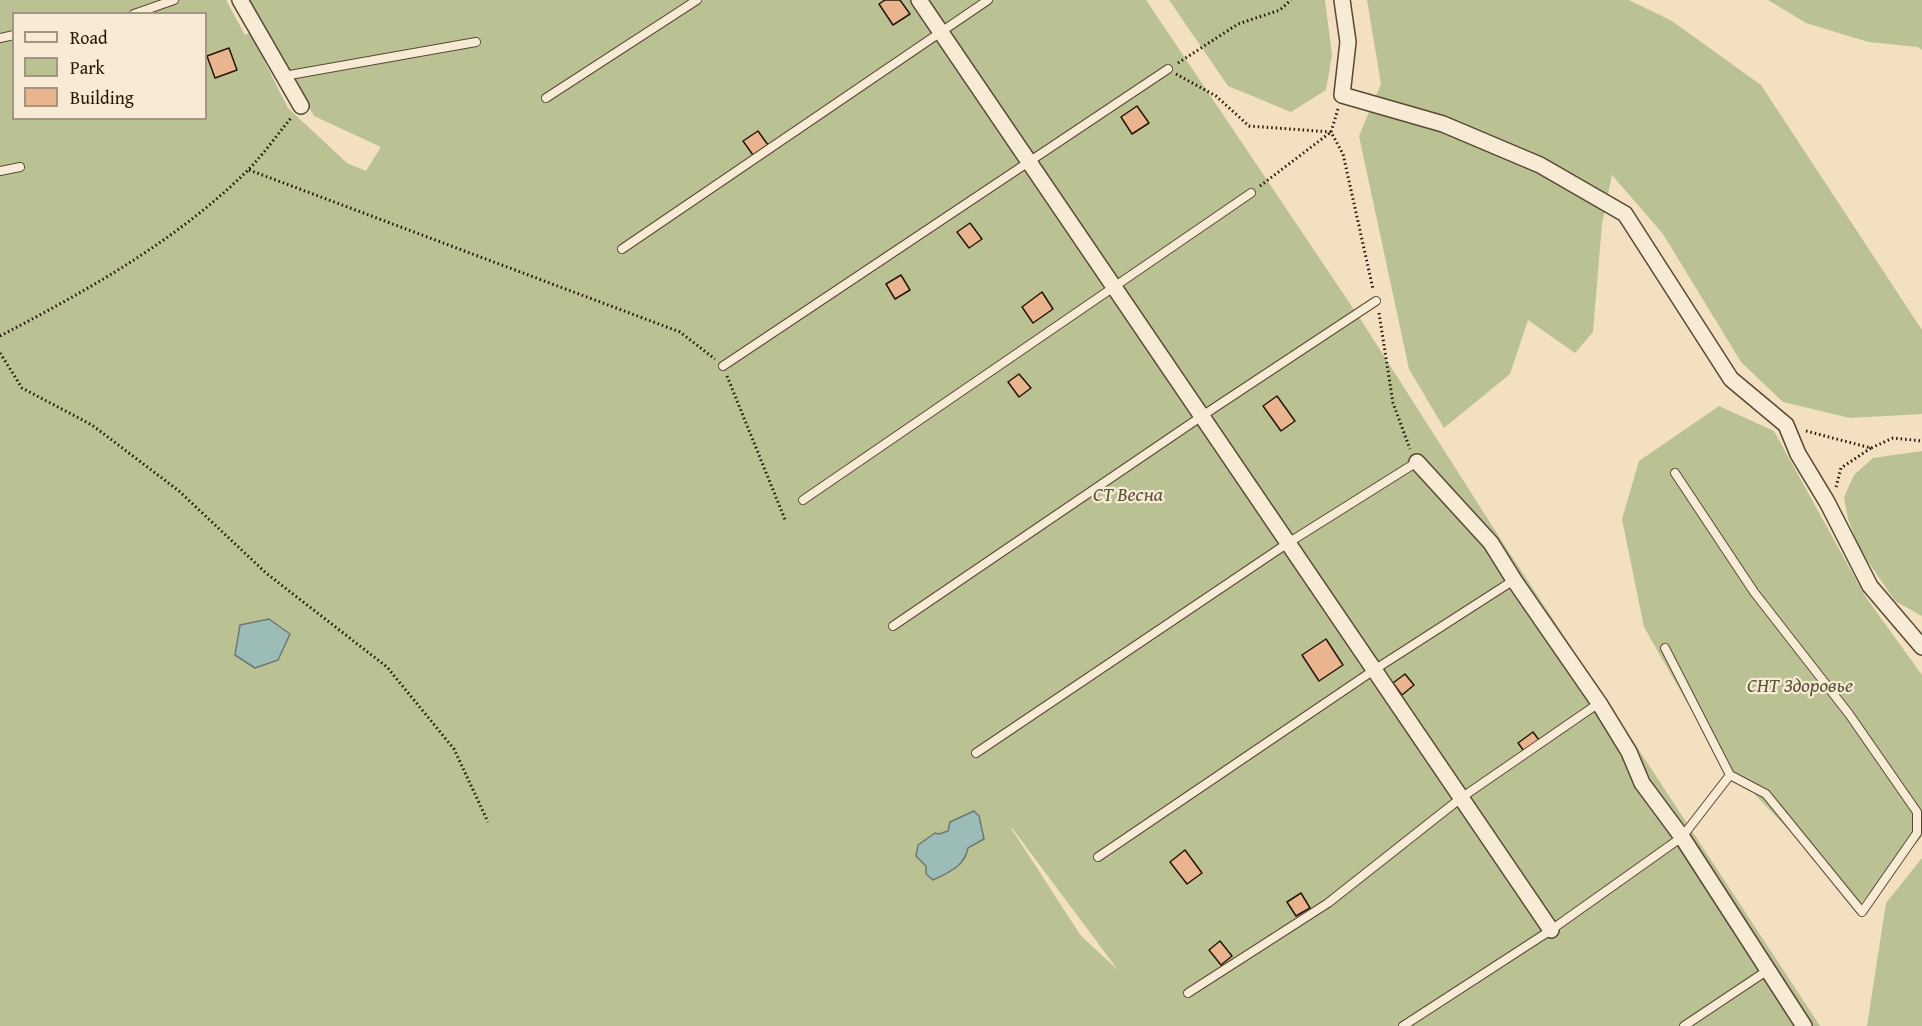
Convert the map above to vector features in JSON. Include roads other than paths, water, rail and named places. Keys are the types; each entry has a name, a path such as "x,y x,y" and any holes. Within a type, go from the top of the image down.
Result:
{"street":[{"path":"240,0 301,106"},
{"path":"919,0 1551,930"},
{"path":"1342,0 1348,42 1342,95 1443,124 1540,165 1624,214 1731,379 1786,425 1798,454 1831,508 1870,586 1922,647"},
{"path":"1417,462 1491,543 1599,703 1629,752 1642,783 1682,837 1804,1026"}],"lane":[{"path":"140,12 174,0"},
{"path":"546,98 697,0"},
{"path":"622,249 988,0"},
{"path":"284,76 476,42"},
{"path":"723,366 1168,69"},
{"path":"0,171 20,167"},
{"path":"803,500 1251,193"},
{"path":"893,626 1376,301"},
{"path":"976,753 1288,543 1417,462"},
{"path":"1665,648 1730,775 1766,794 1862,912 1917,833 1917,812 1849,714 1754,592 1675,473"},
{"path":"1098,856 1374,670 1514,580"},
{"path":"1188,993 1328,903 1461,798 1599,703"},
{"path":"1403,1026 1551,930 1682,837 1730,775"},
{"path":"1684,1026 1768,970"}],"water":[{"path":"269,619 290,634 278,660 255,668 235,655 240,625"},
{"path":"974,811 979,816 984,839 968,848 963,860 955,868 933,880 926,874 926,866 916,856 918,845 935,833 948,831 950,822"}],"park label":[{"name":"СТ Весна","path":"1128,496"},
{"name":"СНТ Здоровье","path":"1800,687"}]}
